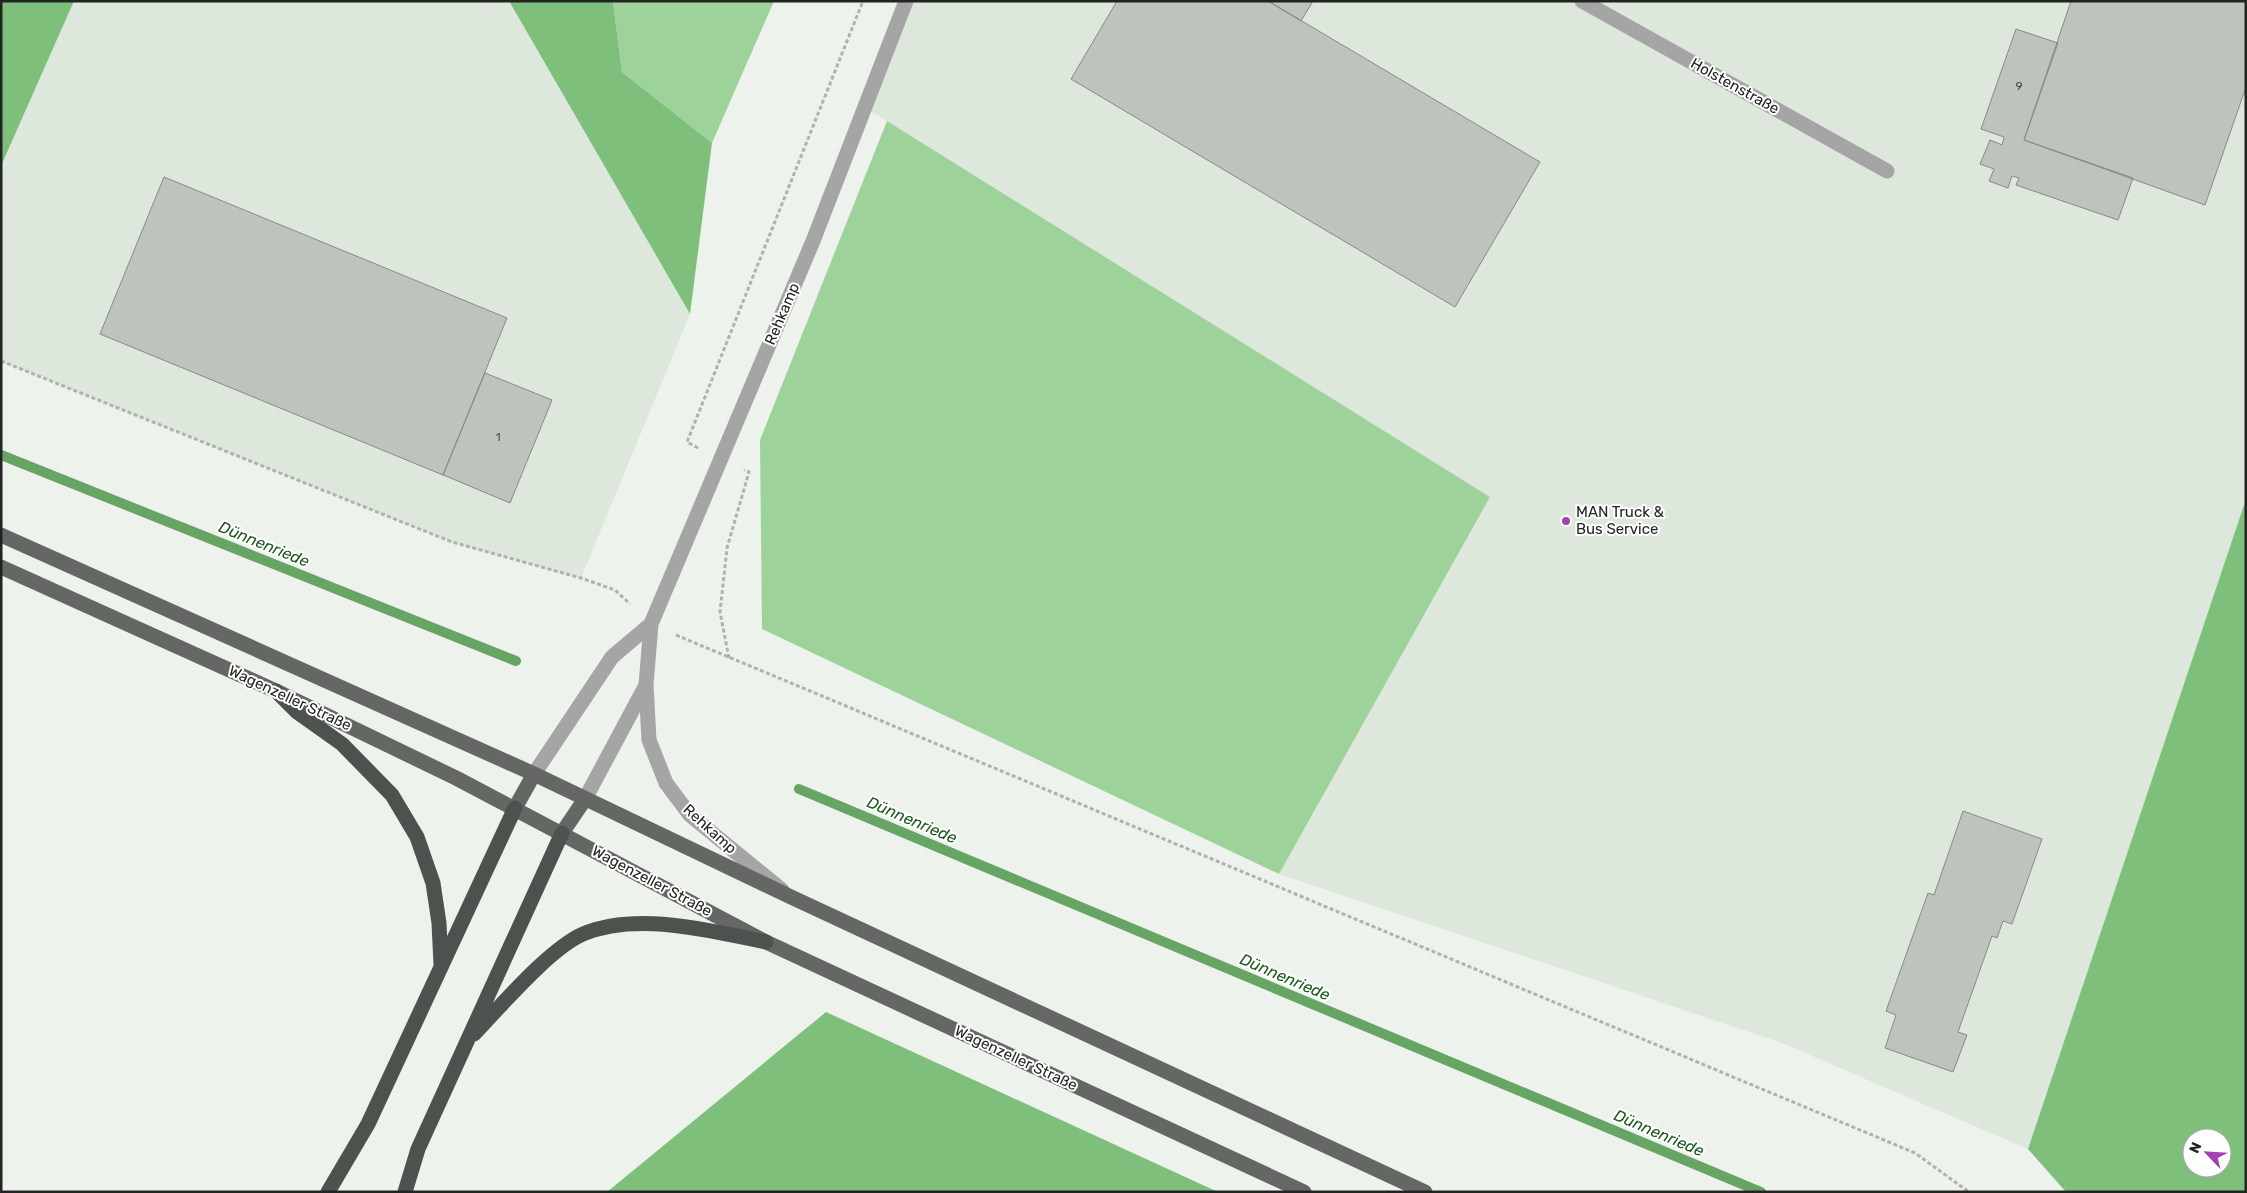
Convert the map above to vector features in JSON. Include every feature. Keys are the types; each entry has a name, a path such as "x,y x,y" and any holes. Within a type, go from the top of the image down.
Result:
{"highway":[{"path":"276,691 298,712 342,744 392,795 418,837 433,883 439,923 441,968"},
{"path":"328,1192 368,1124 515,808"},
{"path":"405,1192 418,1150 562,833"},
{"path":"466,1042 550,956 582,934 615,925 684,926 766,942"}],"main road":[{"path":"1,535 534,774 791,897 1425,1192"},
{"name":"Wagenzeller Straße","path":"1,567 276,691 515,808 766,942 1304,1192"},
{"path":"515,808 534,774"},
{"path":"562,833 586,799"}],"street":[{"name":"Rehkamp","path":"791,897 690,815 666,783 649,740 646,685 651,624 812,241 906,1"},
{"name":"Holstenstraße","path":"1582,1 1887,171"},
{"name":"Rehkamp","path":"534,774 612,657 651,624"},
{"name":"Rehkamp","path":"586,799 646,685"}],"path":[{"path":"729,658 720,612 727,548 749,472 688,442 863,1"},
{"path":"1,361 452,542 581,578 615,590 651,624 1915,1153 1969,1192"}],"shaded area":[{"path":"74,1 509,1 690,314 581,578 452,542 1,361 1,166"},
{"path":"906,1 2246,1 2246,499 2028,1149 1782,1043 1279,874 1490,497 864,107"}],"green space":[{"path":"1,1 74,1 1,166"},
{"path":"509,1 613,1 622,72 712,143 690,314"},
{"path":"613,1 774,1 712,143 622,72"},
{"path":"887,121 1490,497 1279,874 762,629 760,440"},
{"path":"2246,499 2246,1192 2066,1192 2028,1149"},
{"path":"826,1012 1218,1192 607,1192"}],"building":[{"path":"1117,1 1268,1 1540,162 1455,307 1071,79"},
{"path":"1268,1 1313,1 1301,21"},
{"path":"2071,1 2246,1 2246,87 2205,205 2024,140"},
{"path":"2016,29 2058,43 2024,140 2133,178 2118,220 2016,185 2019,178 2012,176 2008,188 1989,181 1994,169 1980,164 1990,140 2002,145 2004,137 1981,129"},
{"path":"164,177 507,318 443,475 100,334"},
{"path":"485,373 552,400 510,503 443,475"},
{"path":"1963,811 2042,839 2012,924 2003,921 1997,938 1992,936 1958,1032 1967,1035 1953,1072 1885,1048 1896,1015 1886,1011 1928,893 1934,895"}],"waterway":[{"name":"Dünnenriede","path":"1,455 516,661"},
{"name":"Dünnenriede","path":"799,789 1761,1192"}],"place":[{"name":"MAN Truck & Bus Service","path":"1566,521"}]}
